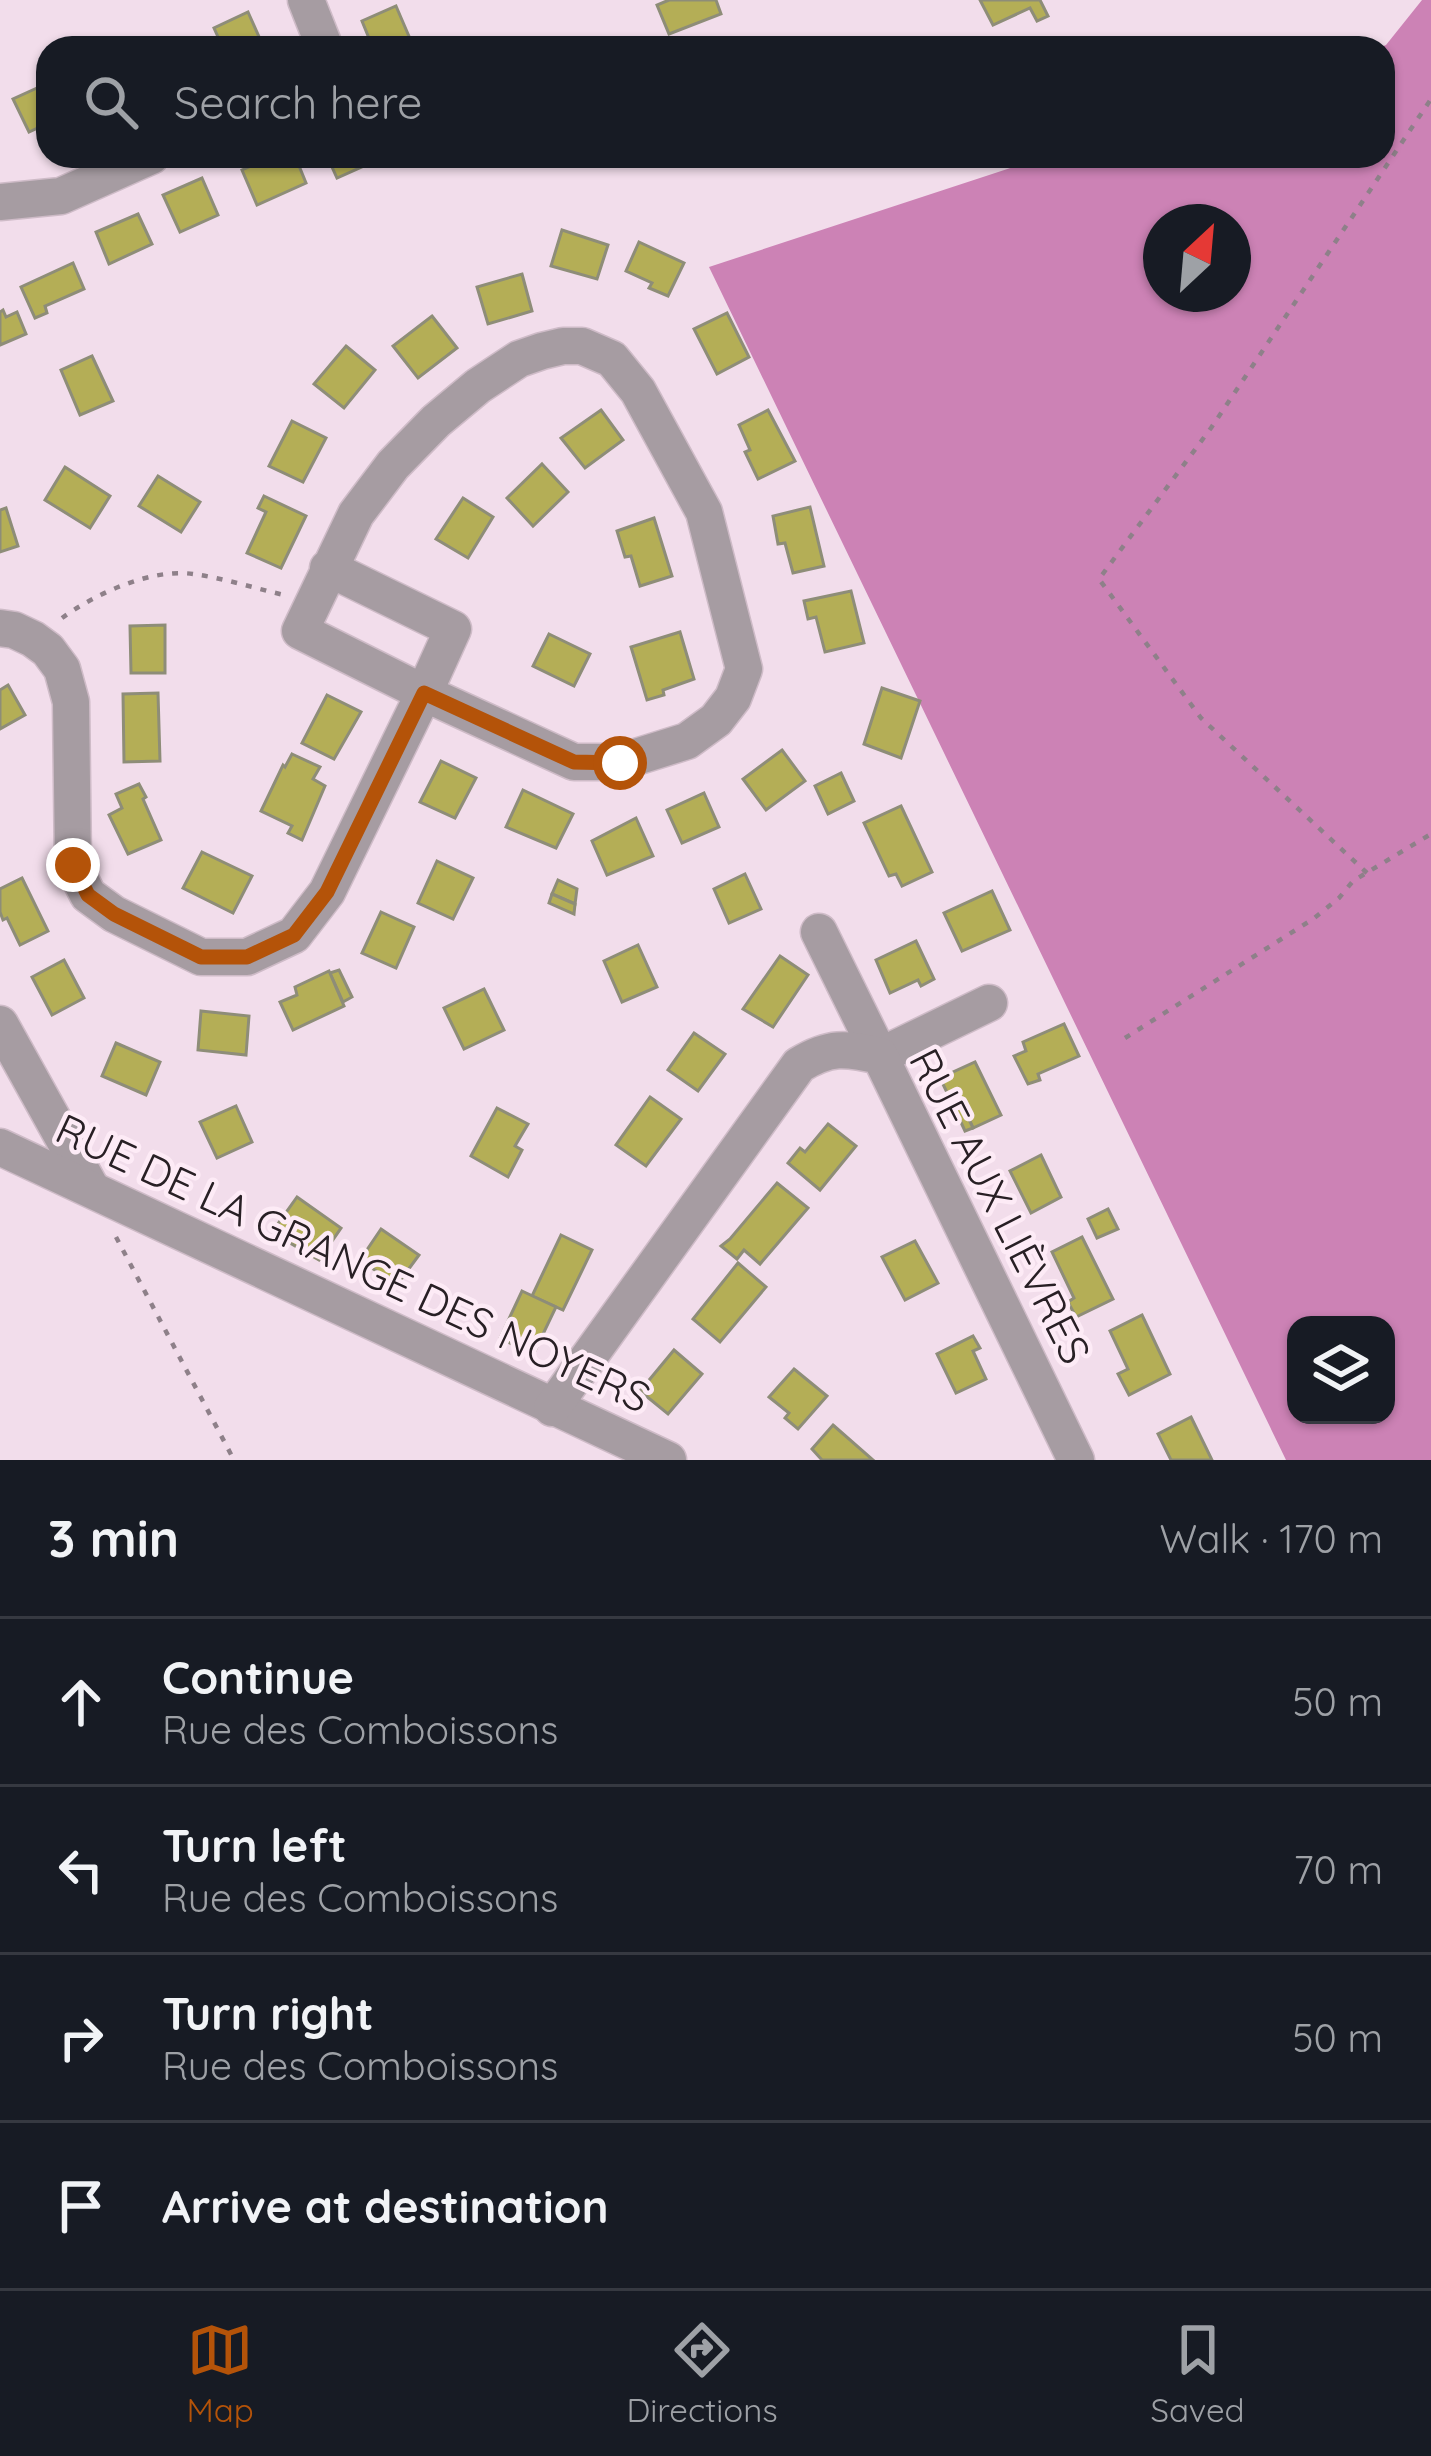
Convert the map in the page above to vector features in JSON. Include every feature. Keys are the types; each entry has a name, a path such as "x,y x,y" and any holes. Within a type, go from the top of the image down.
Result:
{"street":[{"path":"306,0 321,36"},
{"path":"0,202 61,196 124,168"},
{"path":"562,346 582,346 612,359 638,391 704,512 744,669 734,698 716,720 687,741 620,763 574,762 300,631 328,568 356,514 393,465 436,421 519,359 562,346"},
{"path":"17,634 48,650 62,669 71,702 73,865 88,895 114,914 201,957 247,957 294,935 327,892 454,629 328,568"},
{"path":"819,932 880,1056 989,1003"},
{"path":"0,1024 91,1188"},
{"name":"RUE AUX LIÈVRES","path":"552,1408 799,1065 820,1052 847,1048 880,1056 1076,1460"},
{"name":"RUE DE LA GRANGE DES NOYERS","path":"0,1147 668,1460"}],"path":[{"path":"1395,153 1431,99"},
{"path":"1367,873 1201,718 1099,579 1210,428 1385,168"},
{"path":"17,634 138,579 188,573 284,595 311,606"},
{"path":"1125,1038 1313,919 1352,881 1431,834"},
{"path":"91,1188 234,1460"}],"shaded area":[{"path":"1422,0 1431,0 1431,1460 1286,1460 709,267 1010,168 1395,168 1393,36"}],"building":[{"path":"669,0 716,0 721,14 669,34 657,5"},
{"path":"980,0 1040,0 1048,16 1037,21 1030,8 993,25"},
{"path":"396,6 409,36 368,36 362,21"},
{"path":"248,12 259,36 218,36 214,28"},
{"path":"36,88 36,129 29,132 13,99"},
{"path":"300,168 306,183 257,205 242,170"},
{"path":"332,168 359,168 337,178"},
{"path":"202,178 218,215 180,232 163,195"},
{"path":"138,214 152,244 109,264 96,232"},
{"path":"562,230 608,245 597,279 551,266"},
{"path":"639,242 684,263 668,296 626,271"},
{"path":"73,263 84,289 45,306 47,313 35,318 21,287"},
{"path":"522,274 532,311 488,324 477,287"},
{"path":"0,312 6,317 17,312 26,334 0,345"},
{"path":"727,313 749,357 717,374 694,329"},
{"path":"432,316 457,348 418,378 393,346"},
{"path":"346,346 375,370 344,408 314,384"},
{"path":"92,356 113,401 80,415 61,370"},
{"path":"601,410 623,440 585,468 561,438"},
{"path":"768,410 795,461 758,479 739,425"},
{"path":"292,421 326,438 303,482 269,466"},
{"path":"542,464 568,492 533,526 507,498"},
{"path":"65,467 110,496 90,528 45,500"},
{"path":"158,476 200,502 181,532 139,506"},
{"path":"264,496 306,516 281,568 247,553 266,512 258,508"},
{"path":"463,498 493,517 468,558 436,539"},
{"path":"810,507 824,566 793,573 785,543 778,544 773,516"},
{"path":"6,508 18,546 0,552 0,510"},
{"path":"654,518 672,576 640,586 617,531"},
{"path":"851,591 864,643 825,652 816,617 808,619 804,601"},
{"path":"165,625 165,673 131,673 130,626"},
{"path":"680,632 694,679 647,700 631,647"},
{"path":"549,634 590,654 574,686 533,666"},
{"path":"8,685 25,715 0,729 0,690"},
{"path":"882,688 920,701 901,758 864,744"},
{"path":"158,693 160,761 124,762 123,694"},
{"path":"327,695 361,712 334,759 302,743"},
{"path":"782,750 805,781 766,810 743,779"},
{"path":"292,754 320,767 313,779 325,786 302,840 288,833 292,826 261,811"},
{"path":"441,761 476,778 455,818 420,802"},
{"path":"841,773 854,801 828,814 815,786"},
{"path":"139,784 161,840 128,854 109,815 122,808 116,794"},
{"path":"523,790 573,814 556,848 506,827"},
{"path":"704,793 719,827 682,843 667,810"},
{"path":"901,806 932,872 902,886 896,874 889,876 864,823"},
{"path":"636,818 653,856 607,875 592,841"},
{"path":"202,852 252,876 233,913 183,888"},
{"path":"437,861 473,878 453,919 418,903"},
{"path":"745,874 761,909 729,923 714,889"},
{"path":"22,878 48,931 20,945 0,912 0,889"},
{"path":"558,880 577,889 575,904 552,894"},
{"path":"992,891 1010,930 962,951 944,913"},
{"path":"552,894 575,904 574,914 549,903"},
{"path":"381,912 414,927 396,968 362,953"},
{"path":"916,941 934,979 921,986 918,980 890,993 876,960"},
{"path":"638,945 657,987 622,1002 604,961"},
{"path":"780,956 808,975 773,1027 743,1009"},
{"path":"64,960 84,998 52,1015 32,977"},
{"path":"339,970 352,997 343,1002 330,973"},
{"path":"329,971 344,1006 293,1030 280,1002 297,995 295,987"},
{"path":"484,989 504,1030 464,1049 444,1008"},
{"path":"201,1011 249,1016 246,1055 198,1050"},
{"path":"1064,1024 1079,1056 1038,1074 1040,1080 1028,1084 1014,1056 1026,1051 1023,1042"},
{"path":"694,1033 725,1054 698,1091 668,1070"},
{"path":"116,1043 160,1062 146,1095 102,1076"},
{"path":"975,1062 1001,1115 973,1128 961,1102 953,1105 940,1078"},
{"path":"650,1097 681,1119 646,1166 616,1145"},
{"path":"961,1102 973,1128 965,1131 953,1105"},
{"path":"236,1106 252,1142 217,1158 200,1122"},
{"path":"497,1108 528,1124 515,1146 522,1150 508,1177 471,1156"},
{"path":"828,1124 856,1146 820,1190 788,1163 800,1148 805,1152"},
{"path":"1041,1155 1061,1197 1031,1213 1010,1171"},
{"path":"777,1183 808,1208 760,1264 744,1250 737,1259 721,1246"},
{"path":"297,1197 341,1228 319,1260 275,1228"},
{"path":"1108,1209 1118,1229 1097,1238 1088,1219"},
{"path":"381,1229 419,1255 397,1285 360,1260"},
{"path":"561,1235 592,1250 563,1310 532,1296"},
{"path":"1082,1237 1113,1299 1076,1317 1068,1302 1074,1298 1052,1252"},
{"path":"915,1241 938,1283 905,1300 882,1257"},
{"path":"738,1263 766,1287 720,1342 693,1319"},
{"path":"522,1291 556,1307 533,1355 500,1338"},
{"path":"1142,1315 1170,1374 1129,1395 1118,1374 1128,1369 1110,1331"},
{"path":"973,1336 980,1348 973,1351 986,1379 956,1393 937,1354"},
{"path":"674,1350 702,1374 668,1414 640,1391"},
{"path":"794,1369 827,1396 798,1429 785,1418 789,1413 769,1397"},
{"path":"1191,1417 1212,1460 1171,1460 1158,1434"},
{"path":"833,1425 873,1460 822,1460 812,1449"}],"route":[{"path":"73,865 88,895 114,914 201,957 247,957 294,935 327,892 424,693 574,762 620,763"}]}
